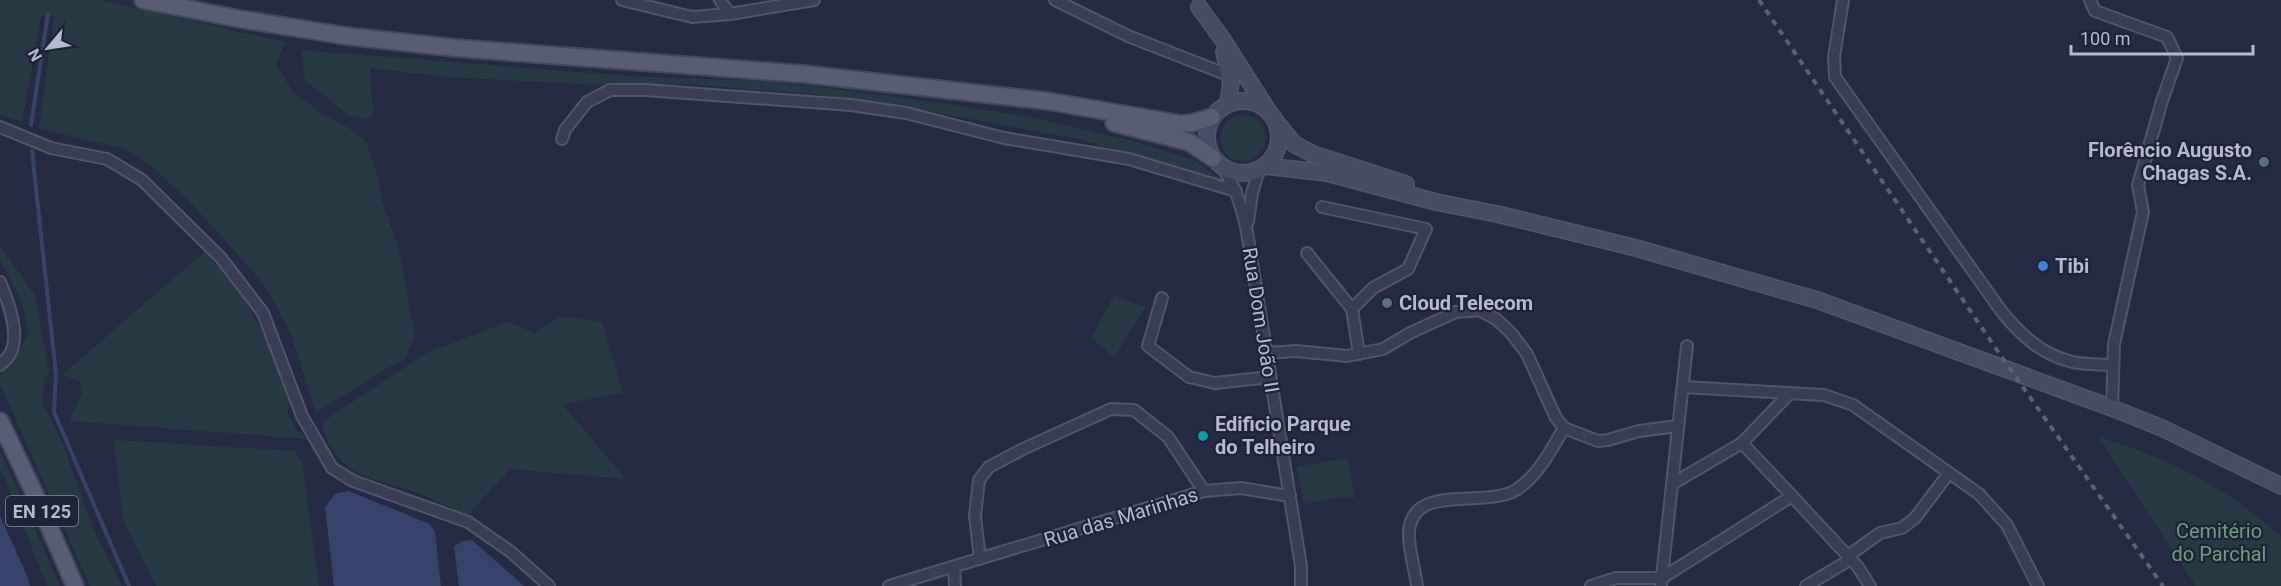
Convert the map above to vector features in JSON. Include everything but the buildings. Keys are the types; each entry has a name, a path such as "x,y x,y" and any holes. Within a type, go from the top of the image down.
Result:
{"main road":[{"path":"143,0 281,26 357,37 466,49 804,74 1047,101 1181,124 1212,117 1228,104 1249,101 1267,110"},
{"path":"1197,3 1237,77 1294,144 1313,154 1497,214"},
{"path":"1197,3 1223,40 1237,77 1228,104"},
{"path":"954,92 1119,124 1178,138 1189,142 1236,173 1244,174 1263,168 1327,173 1436,202 1497,214 1636,248 1817,300 2162,428 2281,486"},
{"path":"1212,117 1206,138 1218,163"},
{"path":"1263,168 1274,157 1278,146 1279,134 1276,123"},
{"name":"EN 125","path":"0,421 75,586"},
{"path":"2262,477 2281,491"}],"street":[{"path":"622,0 692,17 730,14 787,2 814,0"},
{"path":"720,0 730,14"},
{"path":"1054,0 1128,36 1237,77"},
{"path":"1843,0 1834,57 1835,77 2002,312 2019,332 2055,356 2070,362 2111,365"},
{"path":"2090,0 2095,10 2167,37 2177,58 2138,184 2144,212 2114,344 2112,408"},
{"path":"562,139 565,130 587,102 609,90 645,90 851,105 906,113 1004,138 1129,159 1236,191"},
{"path":"0,127 51,148 107,159 142,180 221,258 263,313 302,416 332,468 353,481 468,522 512,552 549,586"},
{"path":"1218,163 1236,191 1247,232"},
{"path":"1247,232 1252,193 1263,168"},
{"path":"1322,207 1426,229 1408,269 1373,288 1352,309"},
{"name":"Rua Dom João II","path":"1247,232 1301,566 1301,586"},
{"path":"1308,253 1352,309 1359,354"},
{"path":"0,282 7,298 14,333 11,353 1,364"},
{"path":"1162,298 1148,346 1189,377 1215,383 1270,377"},
{"path":"1267,353 1296,351 1347,356 1359,354 1383,349 1410,333 1456,312 1479,310 1496,320 1511,333 1527,354 1556,418 1564,428 1598,441 1639,431 1678,426"},
{"path":"1662,582 1687,346"},
{"path":"1683,387 1824,395 1853,405 1979,494 2007,525 2038,586"},
{"path":"1672,484 1742,443 1789,394"},
{"path":"980,559 975,516 979,480 989,467 1111,408 1134,410 1168,437 1204,491"},
{"path":"1417,586 1409,533 1416,512 1424,505 1435,501 1480,499 1503,495 1515,490 1528,482 1564,428"},
{"path":"1742,443 1850,558 1870,586"},
{"path":"1806,586 1850,558 1880,533 1902,528 1915,518 1949,473"},
{"name":"Rua das Marinhas","path":"889,586 1204,491 1241,488 1290,496"},
{"path":"1591,586 1616,578 1662,582 1792,496"},
{"path":"954,567 955,586"}],"green space":[{"path":"0,0 100,0 285,42 276,65 293,92 321,113 347,127 366,141 379,182 381,198 399,251 415,336 406,357 316,412 290,332 272,297 252,270 189,201 147,162 124,149 39,128 54,16 41,16 22,122 0,115"},
{"path":"301,50 628,76 767,81 898,97 1026,116 1137,142 1194,160 1221,179 1078,139 938,113 814,94 680,84 596,85 448,77 370,68 373,112 368,120 348,115 305,80"},
{"path":"1243,115 1259,122 1266,138 1259,154 1243,161 1227,154 1220,138 1227,122"},
{"path":"0,245 35,296 49,371 44,381 43,404 58,432 95,533 122,586 90,586 0,384 0,374 14,358 29,333 22,302 0,260"},
{"path":"204,252 226,275 246,302 267,340 289,403 288,415 297,430 308,439 69,421 82,393 80,381 62,375"},
{"path":"1114,295 1145,307 1114,358 1092,338"},
{"path":"561,316 602,322 623,393 562,404 626,479 510,469 467,516 422,495 355,471 336,455 329,443 325,435 324,421 428,352 508,322 535,333"},
{"name":"Cemitério do Parchal","path":"2098,437 2148,454 2195,476 2261,519 2281,537 2281,586 2196,586"},
{"path":"114,440 295,451 302,462 319,586 156,586 123,520"},
{"path":"0,450 60,586 47,586 4,476 0,471"},
{"path":"1347,458 1355,498 1344,497 1304,504 1296,467"}],"water":[{"path":"348,491 430,524 435,532 441,586 334,586 325,507 335,494"},
{"path":"0,516 29,580 30,586 0,586"},
{"path":"472,540 524,586 459,586 454,546 463,541"}],"waterway":[{"path":"31,125 48,14"},
{"path":"32,151 56,374 54,412 129,586"}],"railway":[{"path":"1759,0 2001,356 2163,586"}],"place":[{"name":"Florêncio Augusto Chagas S.A.","path":"2264,162"},
{"name":"Tibi","path":"2043,266"},
{"name":"Cloud Telecom","path":"1387,303"},
{"name":"Edificio Parque do Telheiro","path":"1203,436"}]}
